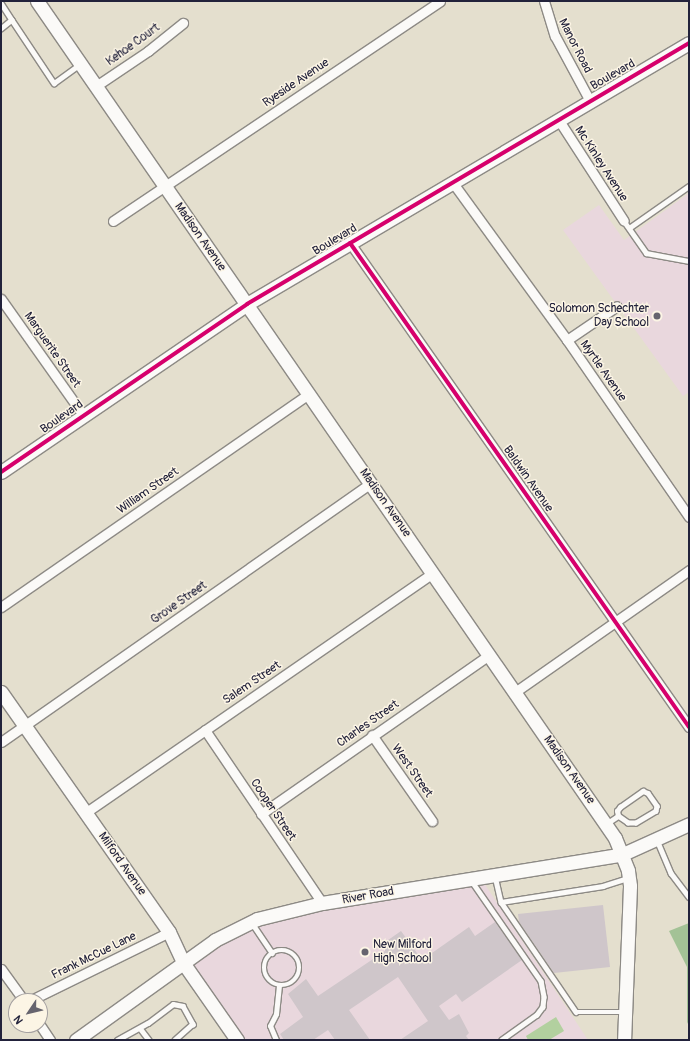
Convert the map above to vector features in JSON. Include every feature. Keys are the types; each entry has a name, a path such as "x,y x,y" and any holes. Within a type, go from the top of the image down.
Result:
{"street":[{"name":"Madison Avenue","path":"37,1 606,824 623,854 629,878 624,1040"},
{"name":"Ryeside Avenue","path":"113,221 440,1"},
{"name":"Manor Road","path":"544,1 555,36 590,101"},
{"name":"Kehoe Court","path":"96,86 148,51 183,22"},
{"name":"Boulevard","path":"1,472 247,304 689,43"},
{"name":"Mc Kinley Avenue","path":"558,119 626,225"},
{"name":"Myrtle Avenue","path":"453,183 567,340 689,516"},
{"name":"Baldwin Avenue","path":"350,243 689,727"},
{"name":"Marguerite Street","path":"1,298 83,415"},
{"path":"567,340 616,306"},
{"name":"William Street","path":"1,607 309,394"},
{"name":"Grove Street","path":"1,742 371,483"},
{"path":"515,692 689,570"},
{"name":"Salem Street","path":"85,813 433,573"},
{"name":"Charles Street","path":"261,814 372,735 489,655"},
{"name":"Milford Avenue","path":"1,692 169,932 184,964 237,1040"},
{"name":"Cooper Street","path":"205,730 322,903"},
{"name":"West Street","path":"372,735 432,821"},
{"name":"River Road","path":"76,1040 184,964 215,940 252,922 284,911 322,903 495,874 582,863 623,854 657,840 689,824"},
{"name":"Frank McCue Lane","path":"45,993 169,932"},
{"path":"1,968 18,993"}],"lane":[{"path":"1,3 54,83 81,64"},
{"path":"1,28 12,20"},
{"path":"688,260 646,253 626,225 689,186"},
{"path":"643,791 648,793 657,806 656,811 636,823 628,823 618,816 617,811 620,807 643,791"},
{"path":"606,824 618,816"},
{"path":"657,840 671,873 689,897"},
{"path":"495,874 501,902 576,1012 625,1012"},
{"path":"470,878 541,981 544,997 543,1007 536,1016 502,1040"},
{"path":"501,902 603,886 629,878"},
{"path":"252,922 272,953"},
{"path":"284,950 295,956 300,967 300,973 292,983 279,986 271,982 265,973 266,962 272,953 284,950"},
{"path":"276,1040 270,1026 276,1014 279,986"},
{"path":"117,1040 140,1028 173,1004 183,1006 193,1024 175,1040"},
{"path":"140,1028 149,1040"}],"shaded area":[{"name":"Solomon Schechter Day School","path":"689,193 689,392 683,396 563,230 599,205 624,240"},
{"name":"New Milford High School","path":"480,877 588,1040 237,1040 184,964 257,919"}],"green space":[{"path":"689,923 689,1026 687,1022 687,967 669,931"},
{"path":"556,1017 564,1031 549,1040 528,1040 526,1036"}],"building":[{"path":"603,905 610,967 554,973 519,922 518,914"},
{"path":"495,922 522,960 462,1002 456,994 439,1006 449,1020 459,1014 469,1033 466,1036 469,1040 400,1040 428,1021 398,977 349,1010 370,1040 335,1040 328,1030 313,1040 284,1040 280,1034 303,1017 288,994 306,979 318,996 385,951 381,945 401,931 422,960 469,927 475,936"}],"cycle path":[{"path":"1,472 247,304 689,43"},
{"path":"350,243 689,727"}],"place":[{"name":"Solomon Schechter Day School","path":"657,316"},
{"name":"New Milford High School","path":"365,952"}]}
